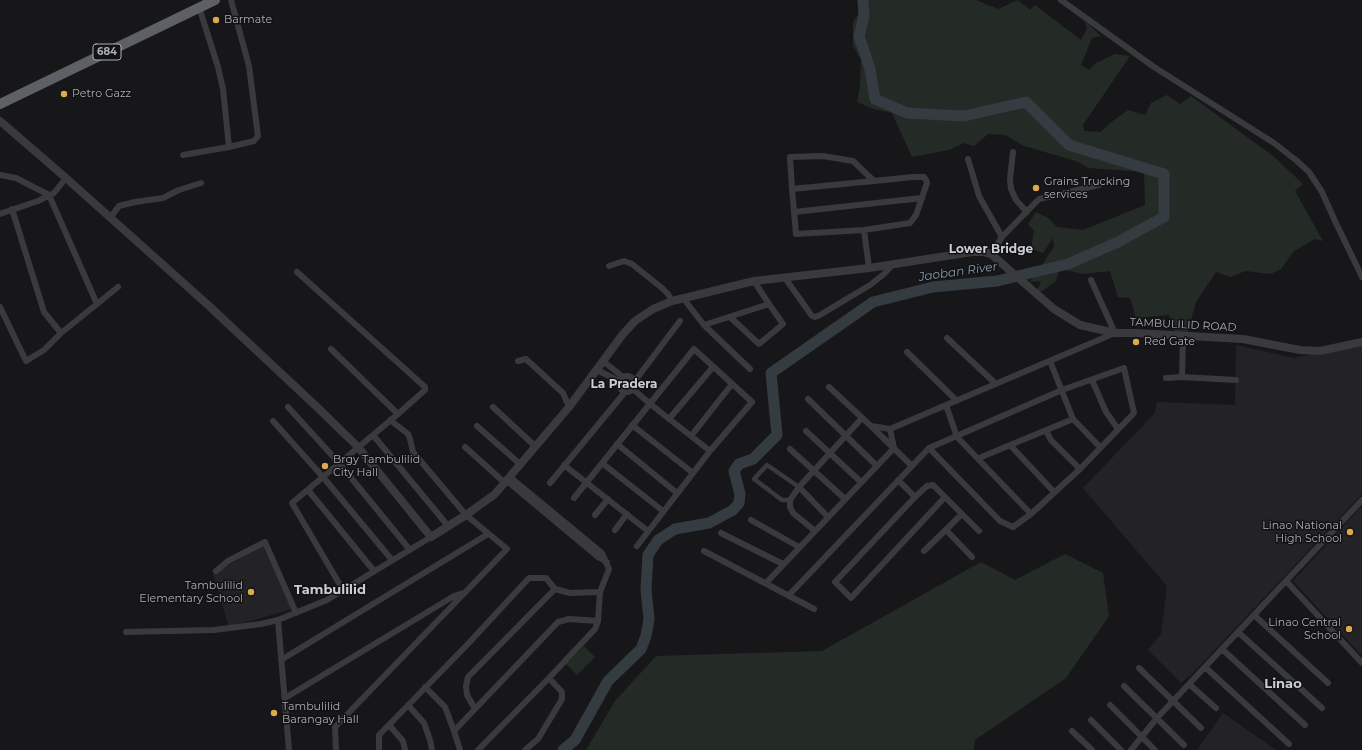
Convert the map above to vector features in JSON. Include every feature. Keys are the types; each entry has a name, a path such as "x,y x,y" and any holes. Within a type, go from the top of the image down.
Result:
{"highway":[{"name":"684","path":"0,104 215,0"}],"street":[{"path":"183,155 254,141 258,136 248,66 231,0"},
{"path":"1061,0 1154,67 1274,143 1309,172 1322,192 1335,222 1360,268 1362,277"},
{"path":"199,8 218,67 223,89 229,147"},
{"path":"0,121 208,305 318,408 358,447 431,537"},
{"path":"1013,152 1010,179 1011,190 1016,200 1027,212"},
{"path":"792,189 924,177 927,184 916,215 910,223 864,230 796,234 792,189 790,157 823,156 853,162 874,181"},
{"path":"968,159 979,196 1002,238"},
{"path":"0,175 16,178 49,194 97,304"},
{"path":"0,214 38,202 49,194 54,193 66,178"},
{"path":"110,218 119,206 163,198 179,190 201,183"},
{"path":"126,632 214,630 261,624 278,620 327,600 410,550 466,515 495,494 569,407 623,334 635,321 653,309 672,301 754,281 869,268 972,252 991,254 1002,238 1039,199 1098,185"},
{"path":"794,212 922,198"},
{"path":"12,209 44,312 61,333"},
{"path":"864,230 869,268"},
{"name":"TAMBULILID ROAD","path":"991,254 1050,306 1080,324 1115,333 1243,339 1300,350 1320,351 1362,342"},
{"path":"609,266 624,261 632,264 662,288 672,301"},
{"path":"785,278 812,316 815,317 870,285 884,274 893,264"},
{"path":"297,272 425,387 425,390 398,414 292,503 343,590"},
{"path":"871,426 890,429 1115,333 1091,280"},
{"path":"730,317 759,344 783,324 754,281"},
{"path":"0,307 26,361 44,350 61,333 118,287"},
{"path":"683,298 704,325 750,369"},
{"path":"704,325 769,304"},
{"path":"633,389 634,382 680,321"},
{"path":"1182,377 1183,335"},
{"path":"947,338 996,384"},
{"path":"574,498 694,349 752,402 710,451 637,546"},
{"path":"331,350 398,414"},
{"path":"907,352 957,401"},
{"path":"518,361 526,359 563,393 569,407"},
{"path":"603,361 621,379 621,389 626,392"},
{"path":"1050,361 1074,419 1100,447"},
{"path":"669,419 713,367"},
{"path":"789,594 929,448 1062,390 1124,368 1134,413 1080,469 1031,514 1013,527 1000,520 929,448"},
{"path":"597,370 621,379 628,376 633,379 634,382"},
{"path":"1166,378 1182,377 1236,380"},
{"path":"1092,380 1106,412 1118,429"},
{"path":"691,436 732,384"},
{"path":"829,387 912,466"},
{"path":"633,389 649,404 710,451"},
{"path":"550,483 626,392 633,389"},
{"path":"808,399 847,435 877,466"},
{"path":"946,405 957,436 1031,514"},
{"path":"288,407 339,463 410,550"},
{"path":"493,408 536,447"},
{"path":"815,531 793,513 790,507 790,500 799,487 862,418"},
{"path":"979,458 1074,419"},
{"path":"336,750 335,726 507,549 466,515 413,452 408,434 390,420"},
{"path":"273,421 323,477 392,560"},
{"path":"632,425 693,473"},
{"path":"477,426 521,465"},
{"path":"890,429 894,448"},
{"path":"806,431 861,482"},
{"path":"1046,431 1051,440 1080,469"},
{"path":"373,435 448,526"},
{"path":"617,444 677,494"},
{"path":"1011,446 1054,492"},
{"path":"465,447 602,553 609,569 600,592 598,621 595,629 478,750"},
{"path":"766,583 894,448"},
{"path":"790,449 845,499"},
{"path":"602,463 663,512"},
{"path":"564,465 648,531"},
{"path":"790,500 782,500 754,479 767,465 799,487 828,517"},
{"path":"898,480 915,497"},
{"path":"945,497 851,598 835,582 915,497 930,485 933,485 945,497 979,531"},
{"path":"308,490 374,571"},
{"path":"595,515 608,499"},
{"path":"1131,750 1157,718 1362,500"},
{"path":"615,530 627,514"},
{"path":"924,551 962,514"},
{"path":"751,520 799,547"},
{"path":"946,530 972,557"},
{"path":"721,533 783,564"},
{"path":"281,660 488,534"},
{"path":"216,572 228,561 265,542 296,613"},
{"path":"704,550 789,594 814,609"},
{"path":"378,750 379,735 466,646 529,578 546,578 555,589 570,593 600,592"},
{"path":"1286,582 1362,663"},
{"path":"475,709 467,695 466,686 468,677 555,589"},
{"path":"285,698 454,596 464,593"},
{"path":"1254,615 1328,683"},
{"path":"454,731 558,622 569,619 598,621"},
{"path":"278,620 289,750"},
{"path":"1238,632 1322,708"},
{"path":"1222,649 1305,725"},
{"path":"1205,667 1289,744"},
{"path":"1139,668 1201,728"},
{"path":"525,750 538,739 562,698 562,692 549,678"},
{"path":"1189,684 1216,708"},
{"path":"1124,686 1184,745"},
{"path":"425,687 445,707 460,750"},
{"path":"408,705 424,722 432,750"},
{"path":"1110,705 1155,750"},
{"path":"1090,720 1121,750"},
{"path":"389,725 403,741 405,750"},
{"path":"1072,731 1092,750"}],"shaded area":[{"path":"860,0 976,0 998,9 1018,0 1030,10 1035,5 1081,40 1087,29 1085,21 1101,36 1092,38 1081,65 1089,70 1096,63 1115,54 1130,56 1083,125 1084,131 1101,132 1110,123 1128,110 1145,115 1151,103 1167,95 1180,104 1191,96 1273,156 1303,184 1295,191 1323,241 1315,239 1294,251 1281,269 1271,274 1245,271 1231,277 1216,272 1196,302 1187,334 1175,333 1169,315 1136,318 1130,298 1118,297 1110,271 1083,274 1066,270 1059,271 1056,281 1035,296 1041,281 1030,282 1054,247 1053,238 1043,253 1031,249 1034,231 1028,224 1036,212 1048,218 1057,227 1083,230 1145,205 1144,172 1089,168 1076,161 1024,146 1005,135 988,134 974,146 964,143 949,150 912,157 892,113 874,109 857,102 860,85 861,59 853,46 853,22 859,13"},
{"path":"1362,344 1362,494 1193,673 1181,683 1148,650 1161,634 1167,586 1083,488 1155,413 1157,402 1235,405 1236,345 1294,358"},
{"path":"1362,506 1362,656 1293,581"},
{"name":"Tambulilid Elementary School","path":"263,546 292,609 229,627 213,574"},
{"path":"1065,554 1103,573 1109,616 1066,678 975,740 974,750 586,750 615,701 656,656 822,651 981,562 1015,580"},
{"path":"584,646 595,657 577,675 566,664"},
{"path":"1223,713 1276,750 1197,750"}],"waterway":[{"name":"Jaoban River","path":"563,750 575,740 608,681 641,649 646,636 649,619 646,590 648,555 658,540 675,529 709,523 733,510 739,503 740,494 734,471 739,464 753,459 777,435 771,373 873,302 933,287 997,281 1068,264 1118,242 1164,217 1164,174 1069,145 1026,102 964,116 907,113 875,99 870,69 859,36 864,16 863,0"}],"place":[{"name":"Barmate","path":"216,20"},
{"name":"Petro Gazz","path":"64,94"},
{"name":"Grains Trucking services","path":"1036,188"},
{"name":"Red Gate","path":"1136,342"},
{"name":"Brgy Tambulilid City Hall","path":"325,466"},
{"name":"Linao National High School","path":"1350,532"},
{"name":"Tambulilid Elementary School","path":"251,592"},
{"name":"Linao Central School","path":"1349,629"},
{"name":"Tambulilid Barangay Hall","path":"274,713"}],"district":[{"name":"Lower Bridge","path":"991,249"},
{"name":"La Pradera","path":"624,384"},
{"name":"Tambulilid","path":"330,590"},
{"name":"Linao","path":"1283,684"}]}
